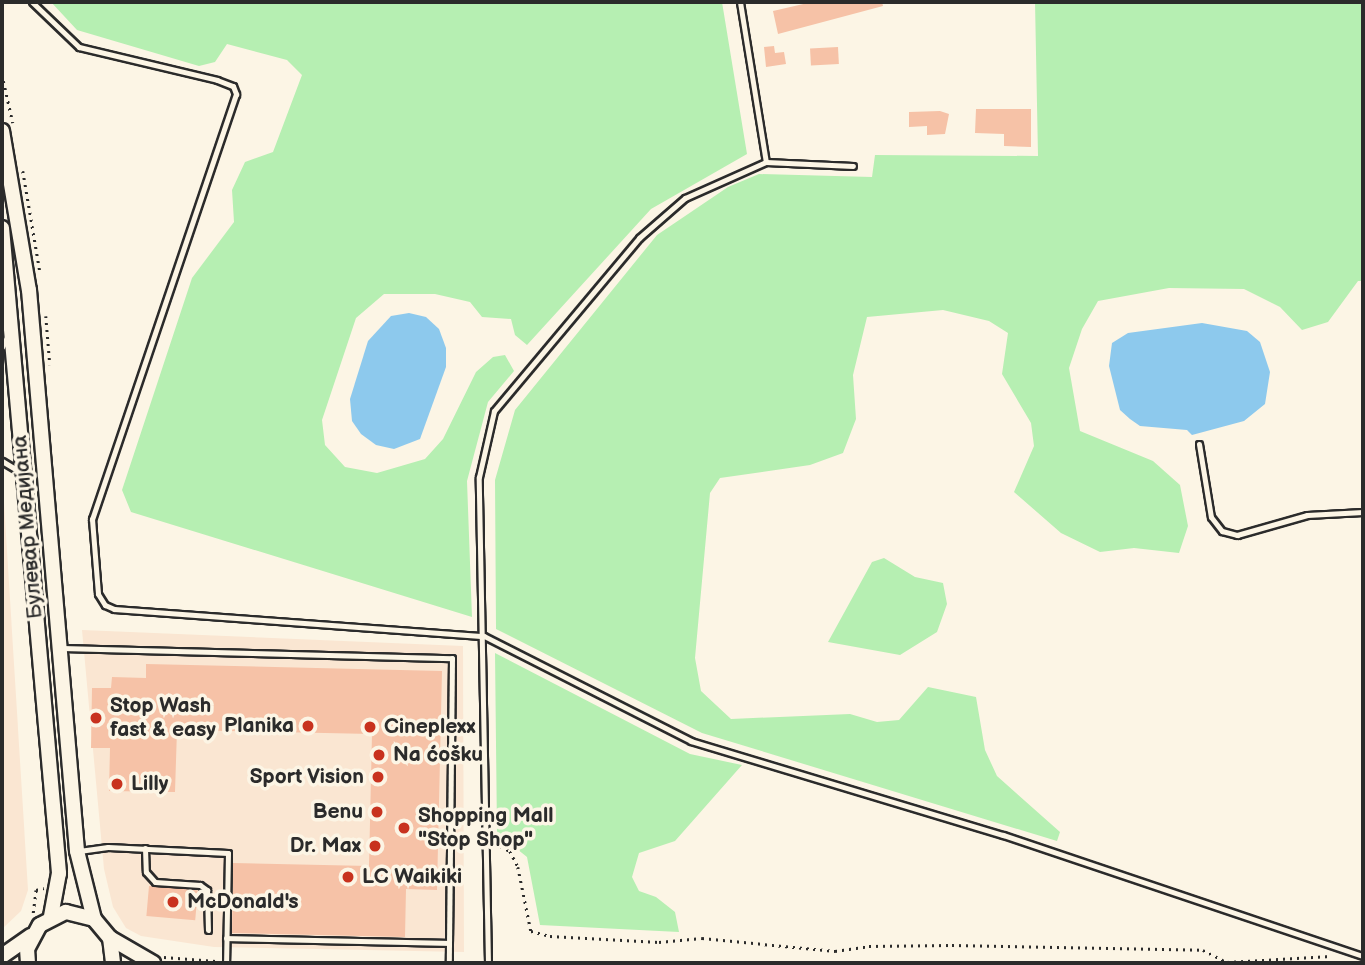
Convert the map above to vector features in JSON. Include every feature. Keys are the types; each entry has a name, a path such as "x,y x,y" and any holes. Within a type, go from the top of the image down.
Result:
{"main road":[{"name":"Булевар Медијана","path":"2,131 29,290 77,851 94,919"},
{"name":"Булевар Медијана","path":"2,228 26,474 59,873 51,916"},
{"path":"2,956 31,936 51,916 80,913 94,919 110,938 157,960"},
{"path":"28,963 31,936"},
{"path":"110,938 113,963"}],"lane":[{"path":"32,2 79,47 217,80 233,86 236,94 92,519 98,594 105,605 484,636 691,741 1041,847 1363,956"},
{"path":"740,2 766,162"},
{"path":"488,963 489,840 479,477 494,411 639,238 685,198 766,162 853,166"},
{"path":"2,347 12,318"},
{"path":"1199,444 1211,517 1222,531 1237,535 1307,515 1363,512"},
{"path":"2,461 26,474"},
{"path":"59,649 452,659 449,963"},
{"path":"77,851 145,848 228,853 226,962"},
{"path":"145,848 146,872 158,883 206,889 208,930"},
{"path":"226,938 449,943"}],"path":[{"path":"489,840 510,851 518,867 531,931 550,936 659,942 702,938 835,951 869,946 952,945 1203,950 1227,962 1241,963 1269,963 1286,955 1337,956"},
{"path":"29,921 36,890"},
{"path":"157,960 272,963"}],"shaded area":[{"path":"2,470 28,890 21,911 2,929"},
{"path":"82,630 463,646 464,952 214,947 141,936 126,928 113,907 104,869"}],"green space":[{"path":"51,2 722,2 747,154 651,209 527,345 515,335 511,319 482,317 470,302 435,294 384,294 356,318 322,420 325,445 345,467 377,473 425,459 443,439 476,372 493,357 505,355 514,371 488,402 467,481 472,617 131,512 122,490 192,278 234,222 232,190 245,162 273,152 302,75 287,60 227,44 215,62 199,66 77,30"},
{"path":"1035,2 1363,2 1363,281 1358,281 1328,322 1302,330 1280,307 1244,289 1169,288 1098,301 1082,329 1069,368 1080,431 1153,461 1180,485 1188,526 1179,553 1134,548 1100,552 1061,533 1014,492 1034,446 1031,423 1002,374 1008,333 989,321 943,310 867,317 853,375 856,419 843,453 810,465 720,478 710,493 695,658 701,691 731,719 850,714 877,722 899,720 928,687 976,697 985,750 997,776 1060,832 1057,841 702,733 496,629 495,480 515,410 657,235 728,187 759,174 872,177 875,155 1038,156"},
{"path":"884,558 915,577 943,583 947,604 937,632 900,655 828,642 872,562"},
{"path":"495,653 690,754 742,765 675,841 639,853 632,877 639,891 656,897 675,912 679,932 540,925 527,857 497,833"}],"water":[{"path":"409,313 426,317 439,329 446,348 446,367 420,439 394,449 376,445 361,434 352,421 350,399 368,341 391,316"},
{"path":"1202,323 1247,331 1260,342 1270,372 1265,404 1244,421 1192,435 1187,430 1140,426 1120,410 1109,366 1112,343 1128,333"}],"building":[{"path":"812,2 882,2 883,6 778,34 773,11"},
{"path":"774,46 775,53 784,52 786,64 766,67 764,47"},
{"path":"838,47 839,64 811,65 810,48"},
{"path":"976,109 1031,109 1031,147 1004,146 1004,134 975,133"},
{"path":"940,111 949,114 945,134 927,135 927,126 909,127 909,112"},
{"name":"Shopping Mall \"Stop Shop\"","path":"146,664 442,671 437,890 406,889 405,937 232,933 233,863 369,866 372,734 177,730 175,792 109,791 110,748 91,748 92,688 111,688 112,677 146,678"},
{"name":"McDonald's","path":"149,886 198,890 195,920 146,916"}],"place":[{"name":"Stop Wash fast & easy","path":"96,718"},
{"name":"Planika","path":"308,726"},
{"name":"Cineplexx","path":"370,727"},
{"name":"Na ćošku","path":"379,755"},
{"name":"Sport Vision","path":"378,777"},
{"name":"Lilly","path":"117,784"},
{"name":"Benu","path":"377,812"},
{"name":"Shopping Mall \"Stop Shop\"","path":"404,828"},
{"name":"Dr. Max","path":"375,846"},
{"name":"LC Waikiki","path":"348,877"},
{"name":"McDonald's","path":"173,902"}]}
